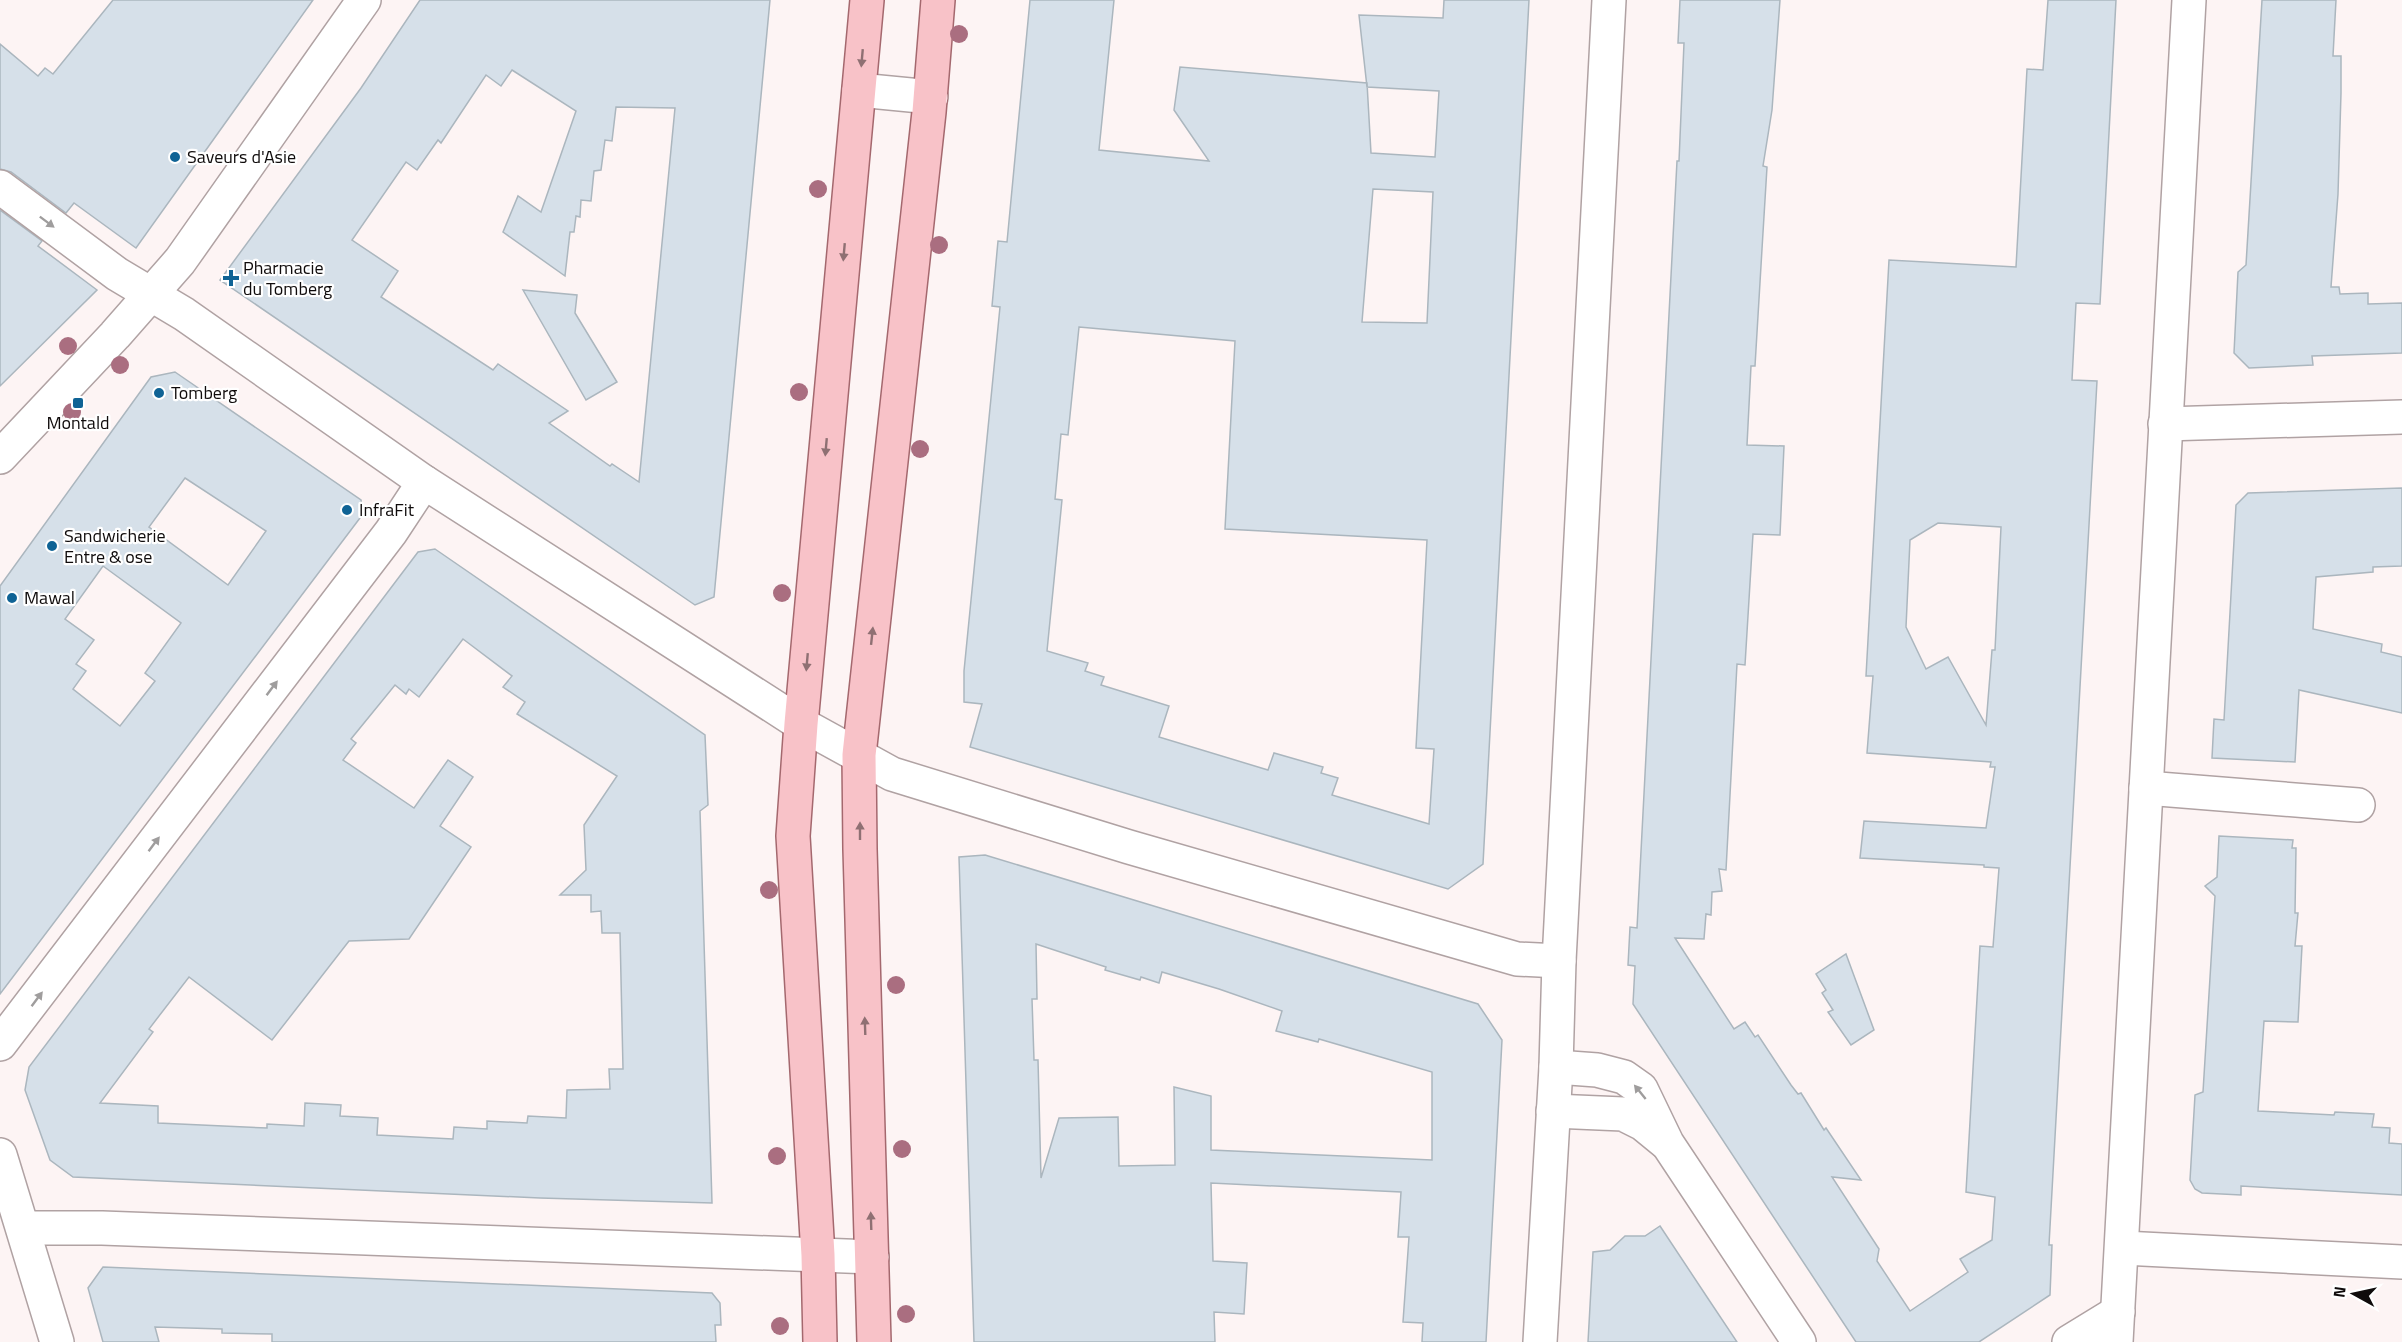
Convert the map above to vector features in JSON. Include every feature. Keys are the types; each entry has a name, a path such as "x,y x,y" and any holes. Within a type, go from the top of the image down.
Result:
{"main road":[{"path":"820,1342 818,1254 794,836 801,724 867,0"},
{"path":"874,1342 859,755 931,97 938,0"}],"street":[{"path":"0,457 180,261 364,0"},
{"path":"1540,1342 1556,1067 1559,961 1609,0"},
{"path":"2069,1342 2117,1327 2189,0"},
{"path":"859,90 931,97"},
{"path":"0,187 117,274 184,314 424,482 801,724 892,774 1129,847 1517,958 1559,961"},
{"path":"2165,424 2402,417"},
{"path":"0,1044 391,532 424,482"},
{"path":"2146,788 2358,805"},
{"path":"1556,1067 1597,1070 1624,1077 1641,1089 1667,1143 1799,1342"},
{"path":"1553,1111 1623,1114 1643,1124 1667,1143"},
{"path":"0,1155 57,1342"},
{"path":"24,1228 102,1228 872,1257"},
{"path":"2123,1248 2402,1262"}],"building":[{"path":"113,0 313,0 136,248 74,203 66,213 11,172 0,169 0,44 38,76 45,68 53,74"},
{"path":"420,0 770,0 714,597 695,605 220,280 361,88","holes":["512,70 576,111 541,212 518,196 503,232 565,276 570,232 574,232 576,216 580,217 581,200 591,201 594,171 601,170 605,140 612,141 616,107 675,108 639,482 612,464 610,466 549,423 568,411 498,364 493,370 381,297 398,271 352,240 406,162 417,170 438,140 441,143 486,75 501,86"]},
{"path":"1030,0 1114,0 1099,150 1209,161 1174,110 1180,67 1367,83 1359,15 1443,18 1444,0 1529,0 1483,864 1448,889 970,747 982,704 964,702 964,671 1000,307 992,306 998,241 1007,242","holes":["1367,87 1439,91 1435,157 1371,153","1373,189 1433,192 1427,323 1362,322","1079,327 1235,341 1225,529 1427,540 1416,748 1434,749 1429,824 1332,795 1338,778 1321,773 1323,767 1274,753 1268,770 1159,737 1169,706 1101,685 1104,677 1085,671 1088,663 1047,651 1062,500 1055,499 1061,434 1068,435"]},
{"path":"1680,0 1780,0 1772,110 1763,166 1767,167 1755,366 1751,366 1747,445 1784,446 1780,535 1753,534 1745,665 1737,664 1726,870 1719,869 1722,891 1712,892 1711,915 1706,914 1704,939 1675,938 1734,1029 1745,1022 1755,1037 1758,1035 1791,1085 1798,1094 1801,1093 1824,1130 1826,1128 1861,1180 1832,1177 1879,1249 1877,1261 1910,1311 1968,1272 1960,1259 1992,1240 1995,1197 1966,1192 1980,946 1993,947 1999,868 1984,867 1984,865 1860,858 1864,821 1986,828 1995,767 1990,767 1991,762 1867,753 1873,676 1866,676 1889,260 2016,267 2027,69 2043,70 2048,0 2116,0 2100,304 2076,303 2072,380 2097,381 2049,1245 2052,1245 2050,1295 1979,1342 1856,1342 1633,1004 1635,966 1628,965 1630,927 1637,928 1677,161 1679,161 1684,43 1678,43","holes":["1938,523 2001,527 1995,650 1992,650 1986,725 1948,657 1926,669 1906,627 1910,540"]},
{"path":"2262,0 2336,0 2333,56 2341,56 2341,93 2338,194 2331,287 2339,287 2340,294 2368,293 2368,304 2402,303 2402,353 2312,356 2313,365 2249,368 2234,353 2238,272 2246,265"},
{"path":"0,210 42,241 38,246 97,290 0,386"},
{"path":"523,290 577,295 575,313 617,382 586,400"},
{"path":"175,372 361,500 363,514 0,994 0,586 151,377","holes":["185,478 266,531 228,585 149,527","103,566 181,623 145,673 155,681 120,726 73,689 86,671 76,664 94,640 65,619"]},
{"path":"2402,488 2402,566 2373,567 2373,572 2316,577 2313,629 2382,644 2381,652 2402,657 2402,713 2299,690 2295,762 2212,758 2214,719 2224,720 2236,505 2248,493"},
{"path":"435,549 705,735 708,805 700,811 712,1203 540,1198 73,1177 50,1160 25,1090 29,1067 418,552","holes":["463,639 512,676 503,687 525,702 517,714 617,776 584,825 586,870 560,895 591,895 591,912 601,911 602,933 620,933 623,1069 609,1069 610,1089 567,1090 566,1118 528,1116 527,1123 487,1121 487,1129 454,1127 453,1139 377,1135 378,1118 340,1116 341,1105 305,1103 304,1126 267,1124 267,1128 158,1123 158,1106 100,1103 153,1032 149,1029 189,977 272,1040 349,941 409,939 471,847 440,826 473,777 448,760 414,808 343,760 356,743 351,739 395,685 406,694 409,689 419,697"]},
{"path":"2219,836 2293,840 2292,848 2296,848 2295,913 2298,913 2295,946 2302,946 2298,1022 2264,1021 2258,1111 2334,1115 2335,1112 2374,1114 2372,1127 2390,1128 2389,1143 2402,1144 2402,1195 2241,1186 2241,1195 2202,1193 2195,1189 2190,1180 2195,1095 2203,1092 2215,896 2205,886 2217,877"},
{"path":"985,855 1478,1004 1502,1040 1486,1342 1422,1342 1423,1323 1403,1322 1409,1237 1398,1237 1401,1192 1211,1183 1213,1261 1247,1263 1244,1314 1214,1312 1215,1342 974,1342 959,857","holes":["1036,944 1106,967 1105,970 1140,980 1141,977 1159,983 1162,972 1219,989 1282,1011 1276,1031 1318,1042 1319,1039 1432,1072 1432,1160 1211,1150 1211,1096 1174,1087 1175,1165 1119,1166 1118,1117 1059,1118 1041,1178 1038,1060 1034,1060 1032,999 1037,999"]},
{"path":"1846,954 1874,1030 1851,1045 1828,1012 1833,1010 1822,993 1826,990 1816,974"},
{"path":"1660,1226 1737,1342 1588,1342 1593,1252 1610,1250 1625,1236 1645,1236"},
{"path":"103,1267 712,1293 720,1303 721,1325 715,1325 716,1342 272,1342 272,1334 222,1333 222,1329 155,1327 159,1342 103,1342 88,1288"}],"place":[{"name":"Saveurs d'Asie","path":"175,157"},
{"name":"Pharmacie du Tomberg","path":"231,278"},
{"name":"Tomberg","path":"159,393"},
{"name":"Montald","path":"78,403"},
{"name":"InfraFit","path":"347,510"},
{"name":"Sandwicherie Entre & ose","path":"52,546"},
{"name":"Mawal","path":"12,598"}]}
